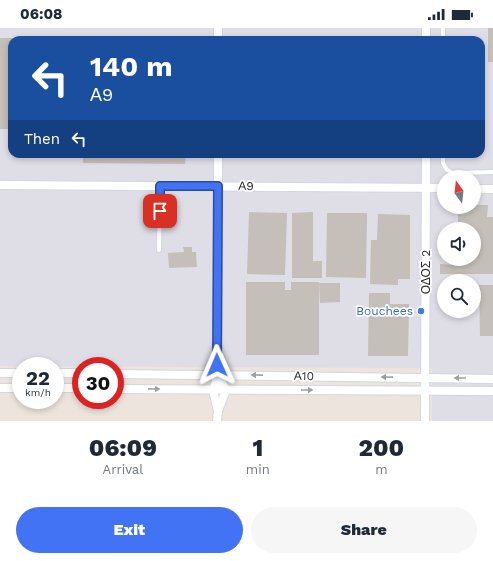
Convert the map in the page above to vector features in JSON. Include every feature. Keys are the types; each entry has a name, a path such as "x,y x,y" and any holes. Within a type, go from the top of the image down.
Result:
{"street":[{"path":"218,158 218,374 212,390 218,411 218,421"},
{"name":"ΟΔΟΣ 2","path":"425,421 426,158"},
{"name":"Α9","path":"0,185 437,188"},
{"path":"481,189 493,189"},
{"path":"0,372 12,373"},
{"name":"Α10","path":"124,374 493,378"},
{"path":"218,374 226,390 218,411"},
{"path":"0,388 12,388"},
{"name":"Α10","path":"124,389 493,391"}],"lane":[{"path":"443,158 443,163 446,170 454,173 493,172"},
{"path":"159,250 160,186"}],"shaded area":[{"path":"0,28 493,28 493,421 432,421 432,368 124,367 124,357 72,357 72,366 64,366 64,357 12,357 12,366 0,366"}],"building":[{"path":"488,28 493,28 493,62 488,62"},
{"path":"0,38 8,38 8,129 0,129"},
{"path":"83,158 186,158 185,164 83,163"},
{"path":"481,205 488,205 487,217 493,217 493,274 440,274 440,266 481,266 481,222 458,222 458,214 481,214"},
{"path":"249,212 287,213 285,275 247,274"},
{"path":"313,212 313,261 322,261 322,278 292,278 292,213"},
{"path":"327,213 367,213 366,278 326,277"},
{"path":"378,214 410,215 410,279 398,279 398,285 370,284 371,240 377,240"},
{"path":"183,247 192,247 192,252 196,252 197,267 169,268 168,253 184,252"},
{"path":"246,282 285,282 285,290 291,290 291,282 319,282 319,355 246,355"},
{"path":"319,283 340,283 340,302 320,303"},
{"path":"481,285 493,285 493,336 480,336"},
{"path":"369,293 390,293 390,304 409,304 408,356 368,356"}],"place":[{"name":"Bouchees","path":"421,311"}],"route":[{"path":"160,211 160,186 218,186 217,365"}]}
